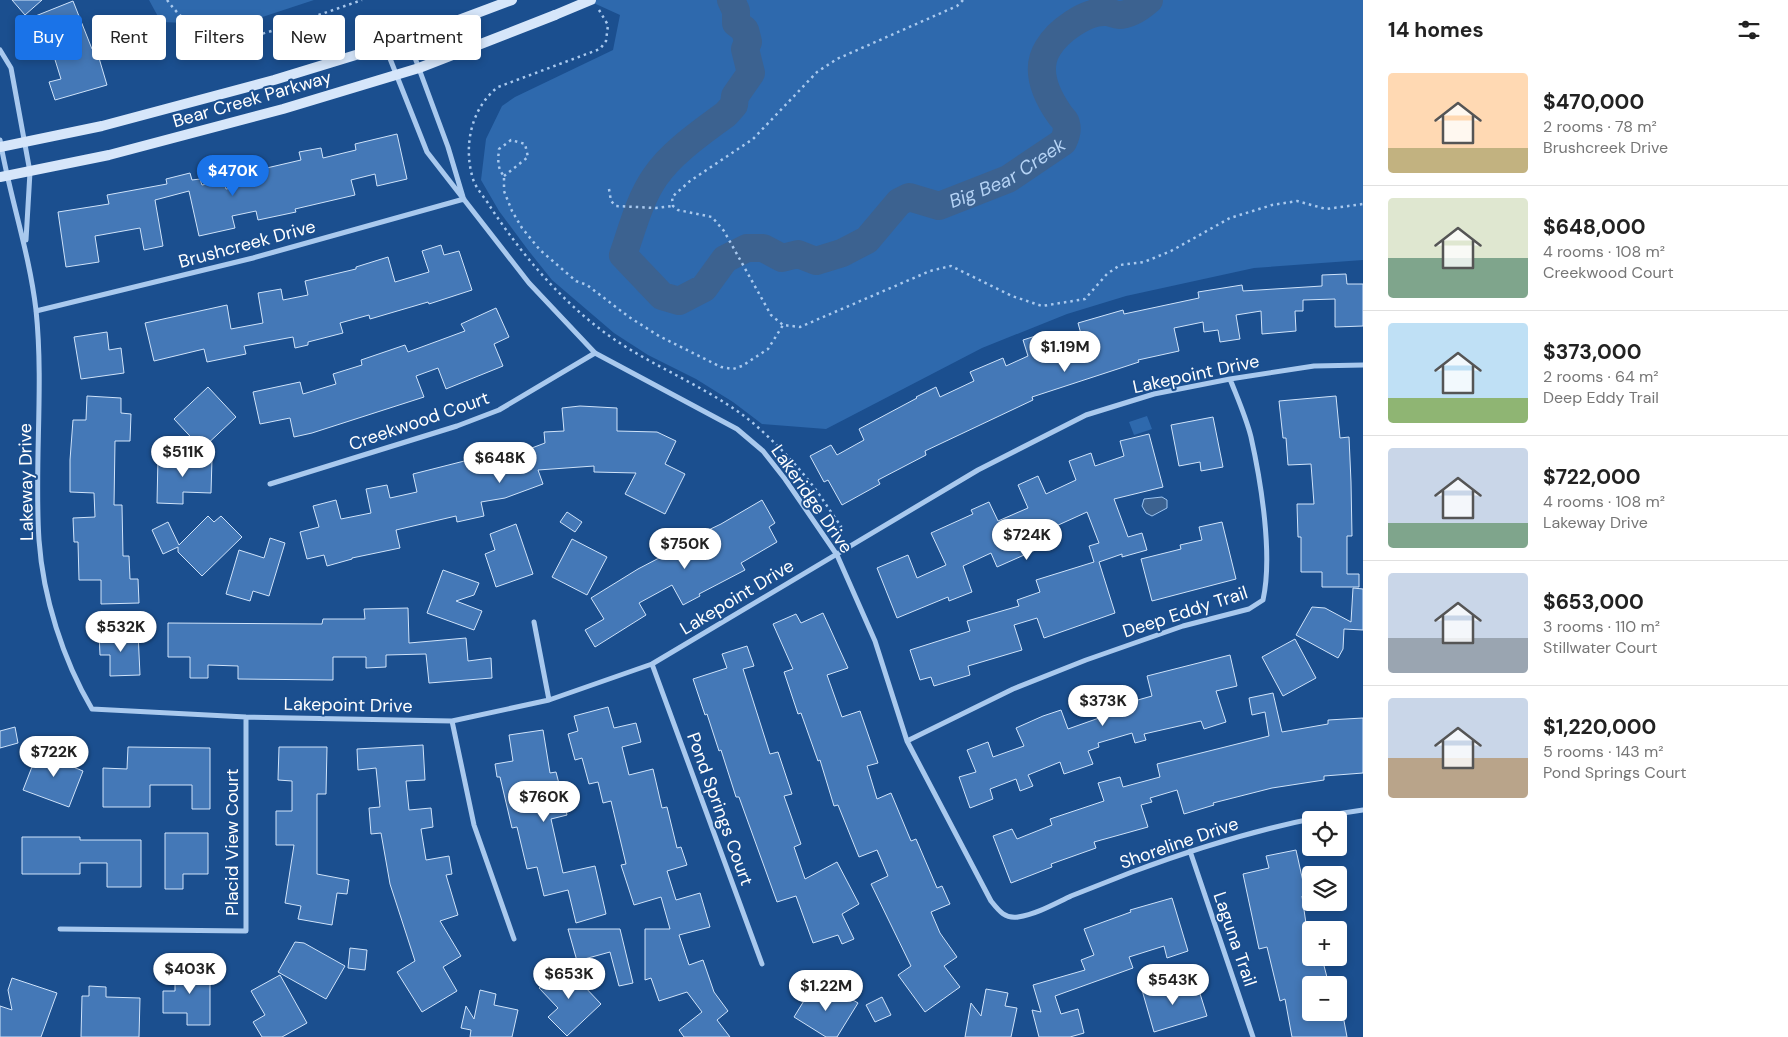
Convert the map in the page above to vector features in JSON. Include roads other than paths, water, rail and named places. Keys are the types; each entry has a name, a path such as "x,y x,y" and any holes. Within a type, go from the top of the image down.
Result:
{"main road":[{"name":"Bear Creek Parkway","path":"472,15 512,0"},
{"name":"Bear Creek Parkway","path":"3,177 109,155 191,134 397,76 555,15 593,4"},
{"name":"Bear Creek Parkway","path":"0,145 26,142 220,95 355,55"}],"street":[{"name":"Lakeway Drive","path":"0,50 11,68 30,172 26,246"},
{"name":"Lakeridge Drive","path":"391,60 428,152 529,283 595,353 737,429 763,451 836,554 875,641 907,741 991,901 1000,912 1008,917"},
{"name":"Lakeridge Drive","path":"416,60 464,199"},
{"name":"Lakeway Drive","path":"0,145 3,177 26,246 36,311 40,392 38,464 39,542 48,596 59,631 76,683 92,709"},
{"name":"Brushcreek Drive","path":"36,311 253,258 464,199"},
{"name":"Creekwood Court","path":"270,484 457,426 499,410 595,353"},
{"name":"Lakepoint Drive","path":"92,709 246,717 452,722 550,700 652,664 978,470 1086,415 1154,394 1230,378 1314,366 1363,365"},
{"name":"Deep Eddy Trail","path":"907,741 1013,689 1086,660 1184,626 1249,610 1263,600 1267,581 1262,506 1250,435 1230,378"},
{"path":"534,622 550,700"},
{"name":"Pond Springs Court","path":"652,664 762,964"},
{"name":"Placid View Court","path":"60,929 246,931 246,717"},
{"path":"452,722 474,825 514,939"},
{"name":"Shoreline Drive","path":"1008,917 1031,914 1089,889 1190,850 1257,831 1328,815 1363,810"},
{"name":"Laguna Trail","path":"1190,850 1253,1037"}],"waterway":[{"name":"Big Bear Creek","path":"731,0 736,11 736,23 745,30 748,42 745,49 751,73 735,96 734,105 726,114 697,135 670,159 655,177 640,205 623,255 662,296 679,301 704,288 725,259 747,248 763,248 782,258 798,254 816,261 842,253 867,240 899,202 909,197 939,206 1008,179 1063,142 1066,135 1065,121 1046,91 1042,74 1044,56 1052,42 1065,29 1089,15 1106,12 1119,15 1127,14 1149,0"}]}
